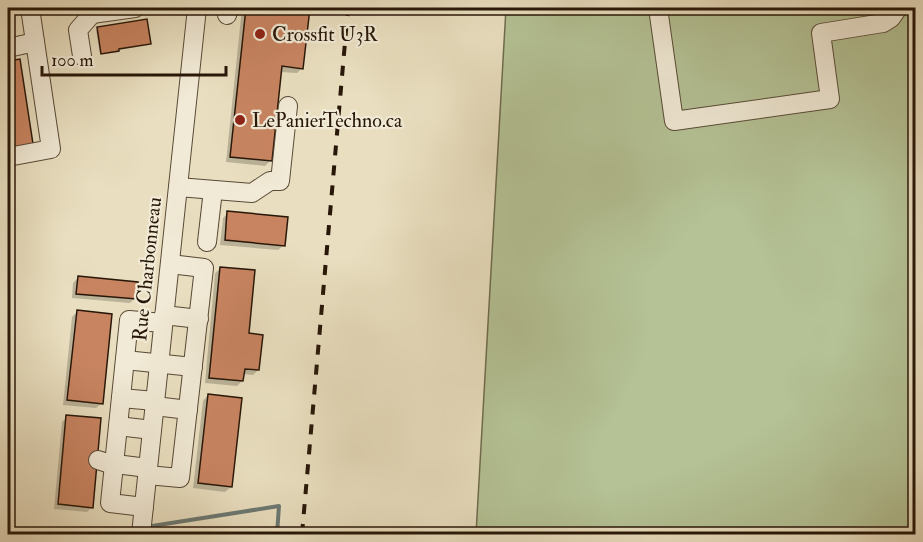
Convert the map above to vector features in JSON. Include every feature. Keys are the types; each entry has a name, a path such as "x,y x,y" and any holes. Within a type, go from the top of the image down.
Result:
{"street":[{"path":"8,157 51,149 38,121 32,78 35,42 30,8"},
{"name":"Rue Charbonneau","path":"141,534 197,8"},
{"path":"658,8 674,121 830,99 821,33 883,23 891,18 898,8"},
{"path":"82,56 78,30 99,16 129,13"},
{"path":"8,48 35,42"},
{"path":"178,188 252,194 270,181 280,182 288,106"},
{"path":"207,242 213,190"},
{"path":"105,468 180,478 204,268 170,264"},
{"path":"144,507 102,501 105,468 118,426 129,320 199,319"},
{"path":"125,360 193,367"},
{"path":"121,398 188,410"},
{"path":"118,426 185,438"}],"green space":[{"path":"506,8 915,8 915,534 476,534"}],"building":[{"path":"246,8 310,8 303,69 282,66 272,161 230,157"},
{"path":"147,19 151,44 101,54 97,27"},
{"path":"20,59 33,144 8,148 8,61"},
{"path":"227,211 288,217 285,246 225,240"},
{"path":"220,267 255,270 249,333 263,335 259,370 245,369 243,381 209,378"},
{"path":"78,276 138,282 137,299 76,294"},
{"path":"77,310 112,314 103,404 67,400"},
{"path":"208,394 242,398 232,487 198,483"},
{"path":"66,415 101,418 93,508 58,504"}],"waterway":[{"path":"152,526 279,506 277,534"},
{"path":"94,534 131,529"}],"railway":[{"path":"302,534 348,8"}],"place":[{"name":"Crossfit U3R","path":"260,34"},
{"name":"LePanierTechno.ca","path":"240,120"}]}
